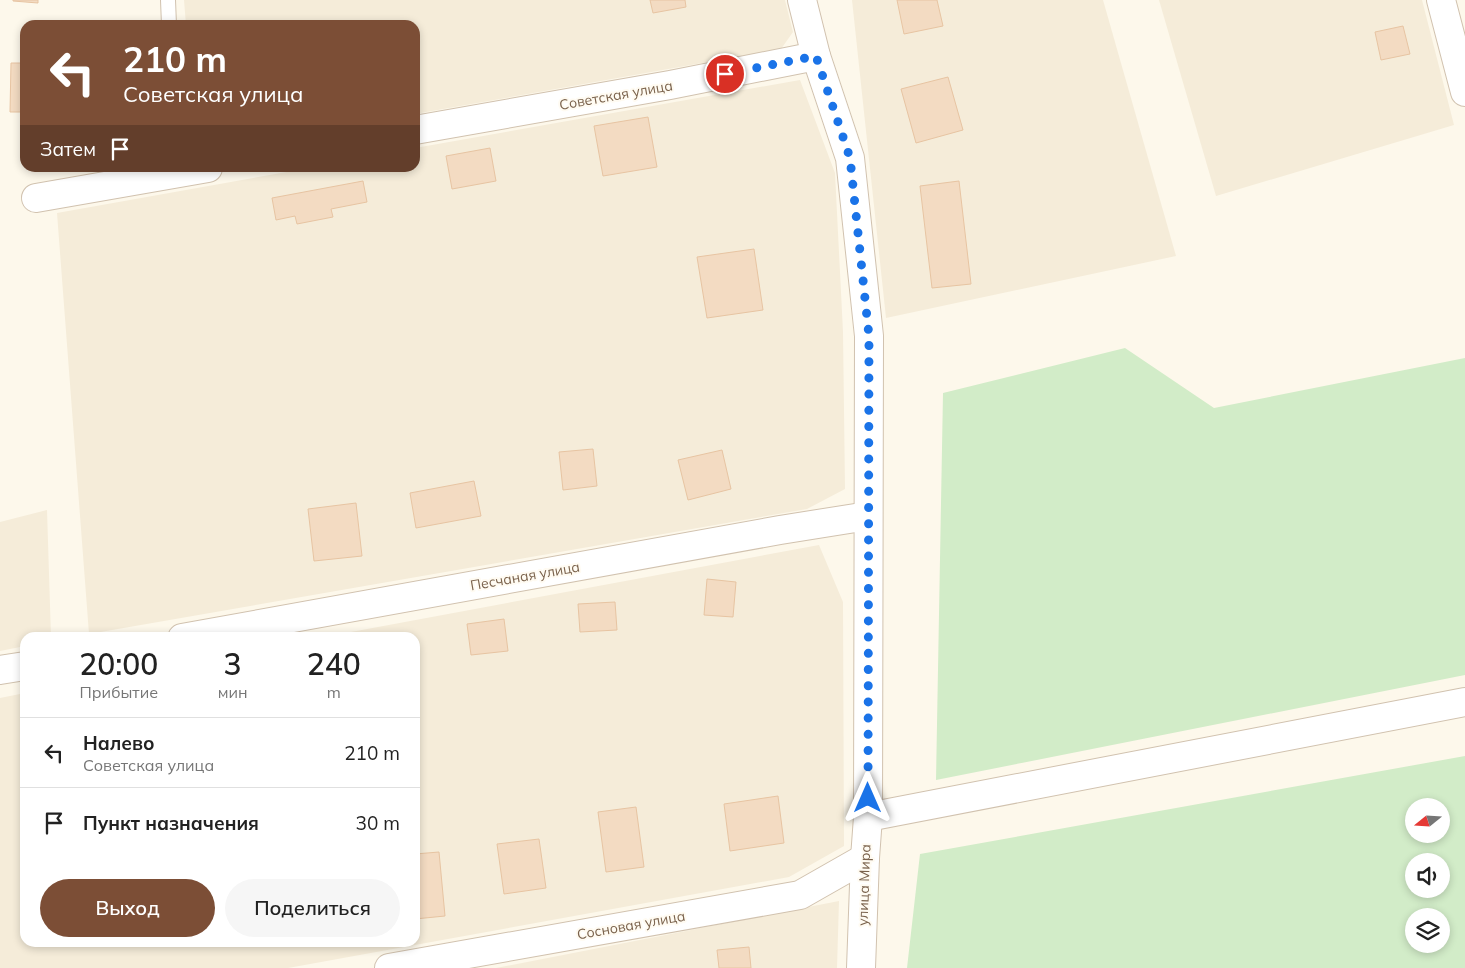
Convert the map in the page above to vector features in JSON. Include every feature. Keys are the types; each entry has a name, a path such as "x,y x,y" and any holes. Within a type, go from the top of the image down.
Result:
{"street":[{"name":"улица Мира","path":"802,0 816,56 850,158 869,336 868,817 861,968"},
{"path":"1441,0 1465,92"},
{"name":"Советская улица","path":"420,129 660,87 816,56"},
{"path":"36,198 167,172"},
{"name":"Песчаная улица","path":"215,632 780,530 868,516"},
{"path":"0,670 20,667"},
{"path":"868,817 1465,702"},
{"name":"Сосновая улица","path":"389,968 800,895 865,858"}],"lane":[{"path":"168,0 169,20"}],"shaded area":[{"path":"184,0 785,0 793,32 781,49 420,113 420,20 186,20"},
{"path":"852,0 1103,0 1176,256 886,318"},
{"path":"1159,0 1422,0 1454,125 1216,196"},
{"path":"800,80 835,173 843,332 845,489 807,509 100,632 89,632 57,213 287,172 420,172 420,147"},
{"path":"47,510 51,632 20,632 20,647 0,651 0,522"},
{"path":"819,545 843,602 844,846 789,877 420,944 420,632 351,632"},
{"path":"20,694 20,947 404,947 288,968 0,968 0,698"},
{"path":"839,901 837,968 496,968"}],"green space":[{"path":"1125,348 1214,408 1465,358 1465,675 936,780 943,393"},
{"path":"1465,756 1465,968 907,968 920,854"}],"building":[{"path":"38,0 38,3 13,1"},
{"path":"650,0 685,0 686,7 653,13"},
{"path":"897,0 937,0 943,26 904,34"},
{"path":"1403,26 1410,54 1381,60 1375,32"},
{"path":"11,63 20,63 20,112 10,112"},
{"path":"948,77 963,130 916,143 901,89"},
{"path":"648,117 657,167 603,176 594,126"},
{"path":"490,148 496,181 452,189 446,156"},
{"path":"363,181 367,202 331,209 333,217 297,224 295,216 276,220 272,198"},
{"path":"959,181 971,284 932,288 920,186"},
{"path":"754,249 763,310 707,318 697,257"},
{"path":"593,449 597,486 563,490 559,452"},
{"path":"722,450 731,489 688,500 678,460"},
{"path":"474,481 481,516 416,528 410,493"},
{"path":"356,503 362,556 314,561 308,509"},
{"path":"707,579 736,582 733,617 704,615"},
{"path":"615,602 617,630 580,632 578,604"},
{"path":"504,619 508,651 471,655 467,624"},
{"path":"778,796 784,843 730,851 724,804"},
{"path":"636,807 644,867 606,872 598,812"},
{"path":"539,839 546,888 504,894 497,844"},
{"path":"439,852 445,916 420,918 420,854"},
{"path":"749,947 751,968 719,968 717,950"}],"route":[{"path":"725,74 816,56 850,158 869,336 868,798"}]}
